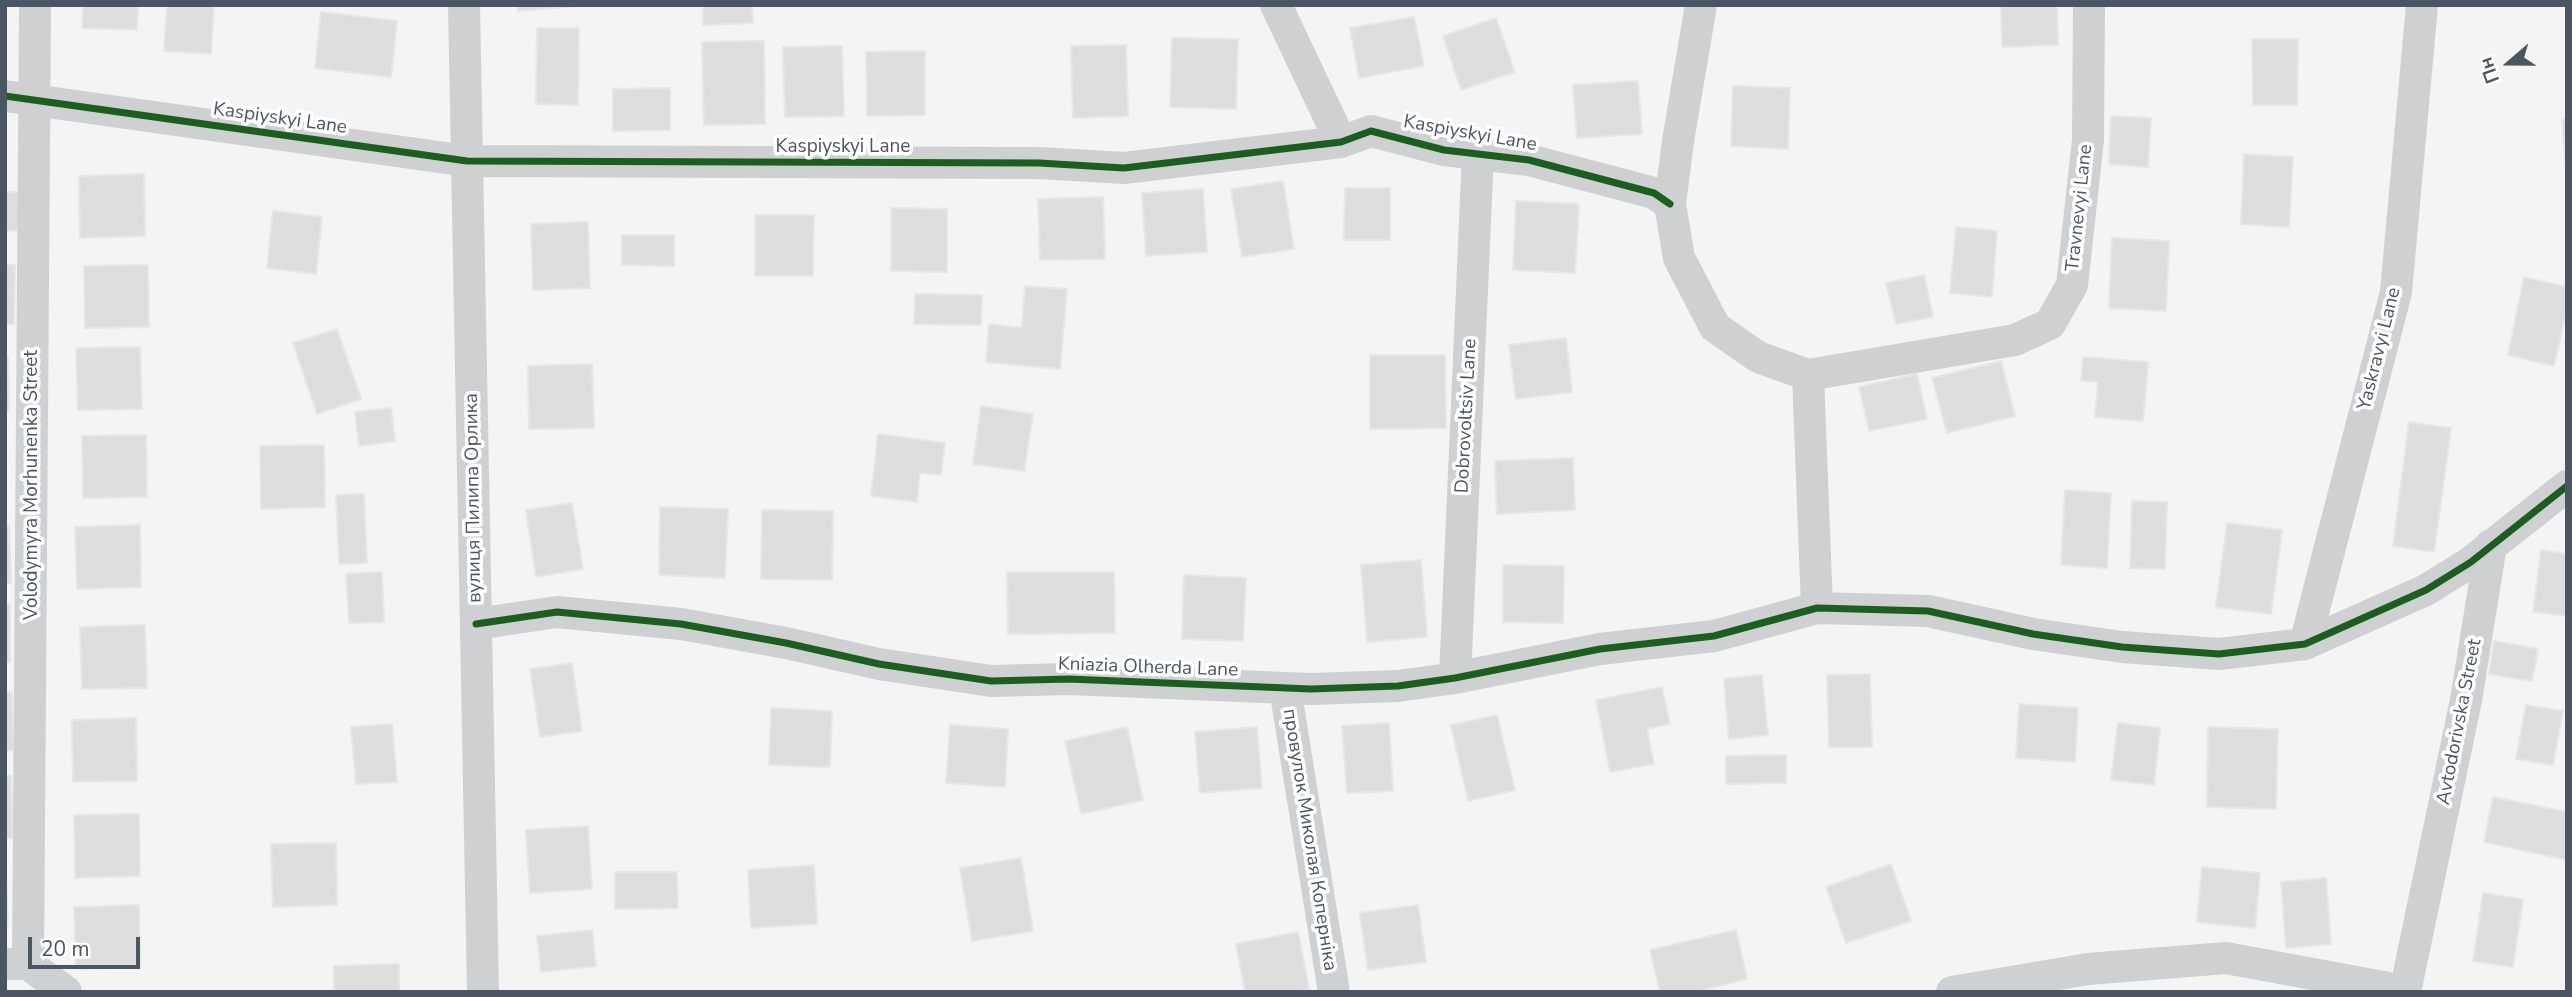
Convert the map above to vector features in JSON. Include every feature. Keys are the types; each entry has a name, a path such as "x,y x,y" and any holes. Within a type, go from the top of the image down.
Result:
{"street":[{"name":"Volodymyra Morhunenka Street","path":"36,5 20,99 17,964 66,992"},
{"name":"вулиця Пилипа Орлика","path":"464,5 483,992"},
{"path":"1276,5 1341,142"},
{"path":"1701,5 1670,204 1679,258 1714,327 1758,358 1808,375 1817,608"},
{"name":"Travnevyi Lane","path":"1808,375 2015,340 2050,324 2072,285 2088,140 2089,5"},
{"name":"Yaskravyi Lane","path":"2305,644 2396,292 2422,5"},
{"name":"Kaspiyskyi Lane","path":"20,99 467,161 1039,163 1124,168 1341,142 1371,131 1444,150 1529,160 1654,193 1670,204"},
{"name":"Dobrovoltsiv Lane","path":"1455,678 1478,153"},
{"path":"2491,545 2567,486"},
{"name":"Kniazia Olherda Lane","path":"476,624 557,611 681,624 880,664 991,681 1069,679 1284,688 1398,686 1455,678 1600,649 1714,636 1817,608 1928,611 2033,634 2122,647 2220,654 2305,644 2426,590 2471,562 2491,545"},
{"name":"Avtodorivska Street","path":"2405,991 2466,700 2491,545"},
{"name":"провулок Миколая Коперніка","path":"1284,688 1334,992"},
{"path":"1952,992 2088,969 2226,958 2405,991"}],"building":[{"path":"83,5 138,5 137,30 82,28"},
{"path":"167,5 214,5 211,54 164,51"},
{"path":"517,5 577,5 577,6 518,11"},
{"path":"703,5 752,5 753,23 703,25"},
{"path":"2001,5 2057,5 2058,45 2002,47"},
{"path":"321,12 397,21 391,77 315,68"},
{"path":"1414,17 1424,66 1359,78 1350,28"},
{"path":"1496,18 1515,72 1461,90 1443,36"},
{"path":"537,28 579,28 578,105 536,104"},
{"path":"1172,38 1238,39 1236,109 1170,107"},
{"path":"2252,39 2298,39 2297,105 2253,105"},
{"path":"764,41 765,124 704,125 702,42"},
{"path":"1126,45 1128,116 1073,118 1071,46"},
{"path":"842,46 844,116 785,117 783,47"},
{"path":"925,51 925,115 867,116 866,52"},
{"path":"1638,81 1642,134 1577,138 1573,85"},
{"path":"1733,86 1790,88 1788,149 1731,146"},
{"path":"670,88 670,130 613,131 613,89"},
{"path":"2111,116 2151,118 2148,167 2109,164"},
{"path":"2567,119 2567,182 2562,120"},
{"path":"2244,154 2293,157 2289,227 2241,224"},
{"path":"144,174 145,236 80,238 79,176"},
{"path":"1283,181 1294,249 1242,257 1231,189"},
{"path":"1345,188 1390,188 1390,240 1344,240"},
{"path":"1203,189 1207,252 1146,256 1142,193"},
{"path":"5,192 20,192 20,230 5,231"},
{"path":"1103,197 1105,259 1040,260 1038,199"},
{"path":"1516,201 1579,204 1575,273 1513,270"},
{"path":"891,208 947,209 947,272 891,271"},
{"path":"273,211 322,217 316,274 267,268"},
{"path":"755,215 814,215 813,276 755,276"},
{"path":"588,222 590,288 533,290 531,224"},
{"path":"1956,227 1997,231 1992,297 1950,293"},
{"path":"622,235 674,235 674,266 622,265"},
{"path":"2112,238 2169,241 2166,311 2109,308"},
{"path":"5,265 15,265 14,324 5,324"},
{"path":"148,265 149,327 85,328 84,266"},
{"path":"1924,275 1933,317 1896,324 1886,283"},
{"path":"2524,277 2567,287 2567,307 2554,366 2508,355"},
{"path":"1025,286 1067,289 1060,369 986,362 989,324 1022,328"},
{"path":"915,294 982,295 981,325 914,324"},
{"path":"337,329 361,399 317,414 293,343"},
{"path":"1566,338 1572,392 1516,399 1509,345"},
{"path":"140,347 142,409 78,410 76,348"},
{"path":"1370,355 1445,355 1446,428 1370,429"},
{"path":"5,357 8,357 9,411 5,412"},
{"path":"2083,357 2148,362 2143,421 2095,417 2098,382 2081,381"},
{"path":"2001,361 2015,416 1947,433 1932,378"},
{"path":"592,364 594,428 529,429 528,366"},
{"path":"1917,374 1927,419 1869,431 1859,387"},
{"path":"981,406 1033,414 1024,471 973,464"},
{"path":"391,408 395,441 359,446 355,412"},
{"path":"2409,422 2451,428 2434,552 2393,546"},
{"path":"878,434 945,443 941,475 920,473 917,502 871,496"},
{"path":"146,435 147,497 83,498 82,436"},
{"path":"324,445 325,507 261,509 260,446"},
{"path":"1573,458 1575,510 1497,514 1495,461"},
{"path":"2065,490 2111,493 2107,568 2061,565"},
{"path":"364,494 367,563 339,564 336,495"},
{"path":"2132,501 2167,502 2165,569 2130,568"},
{"path":"572,503 583,569 536,577 526,510"},
{"path":"660,507 728,509 725,578 659,575"},
{"path":"762,510 833,511 832,580 761,579"},
{"path":"2227,523 2282,530 2271,614 2216,607"},
{"path":"140,525 141,587 77,589 75,527"},
{"path":"9,526 11,583 5,583 5,527"},
{"path":"2541,550 2567,554 2567,616 2533,612"},
{"path":"1421,560 1427,637 1367,642 1361,565"},
{"path":"1503,565 1564,566 1563,623 1503,622"},
{"path":"382,572 384,622 349,623 346,574"},
{"path":"1007,572 1114,572 1115,633 1008,634"},
{"path":"1184,575 1246,578 1243,641 1182,639"},
{"path":"10,604 10,662 5,662 5,605"},
{"path":"145,625 147,688 82,689 80,627"},
{"path":"2494,641 2538,649 2532,681 2489,674"},
{"path":"572,663 582,731 540,737 530,669"},
{"path":"1870,674 1872,747 1829,747 1827,675"},
{"path":"1762,675 1768,735 1729,739 1724,679"},
{"path":"1662,687 1670,724 1647,729 1654,764 1610,772 1596,700"},
{"path":"5,692 12,692 14,750 5,751"},
{"path":"2019,704 2078,708 2075,762 2016,758"},
{"path":"2526,705 2563,711 2553,765 2516,759"},
{"path":"771,708 832,711 830,767 769,765"},
{"path":"1497,715 1515,790 1468,801 1451,725"},
{"path":"136,718 137,781 73,782 72,720"},
{"path":"1389,723 1393,791 1347,793 1342,726"},
{"path":"2118,723 2160,728 2154,785 2111,780"},
{"path":"392,724 397,782 356,784 351,727"},
{"path":"950,725 1008,729 1005,787 946,783"},
{"path":"1127,727 1143,800 1081,814 1065,741"},
{"path":"1257,727 1262,788 1200,793 1195,732"},
{"path":"2208,727 2278,729 2276,809 2207,807"},
{"path":"1786,755 1786,783 1726,784 1726,756"},
{"path":"5,776 11,776 13,838 5,838"},
{"path":"2493,797 2567,812 2567,860 2484,842"},
{"path":"139,814 140,876 75,878 74,815"},
{"path":"588,826 592,889 530,893 526,830"},
{"path":"336,843 337,905 273,907 271,844"},
{"path":"5,856 8,925 5,925"},
{"path":"1021,858 1033,931 972,941 960,868"},
{"path":"1891,864 1911,921 1846,943 1826,887"},
{"path":"814,865 817,924 751,928 748,870"},
{"path":"2202,867 2260,873 2255,928 2197,922"},
{"path":"615,872 677,872 678,908 615,909"},
{"path":"2326,878 2331,944 2286,948 2281,882"},
{"path":"2483,893 2523,899 2513,967 2473,961"},
{"path":"139,905 140,967 76,969 74,907"},
{"path":"1418,905 1426,962 1368,970 1360,913"},
{"path":"592,930 596,966 541,972 537,936"},
{"path":"1736,930 1747,979 1694,992 1660,992 1650,950"},
{"path":"1298,932 1309,989 1294,992 1245,992 1236,944"},
{"path":"399,964 399,992 334,992 334,966"}],"cycle path":[{"path":"5,96 467,161 1039,163 1124,168 1341,142 1371,131 1444,150 1529,160 1654,193 1670,204"},
{"path":"476,624 557,612 681,624 786,643 879,664 991,681 1069,679 1311,689 1398,686 1455,678 1600,649 1714,636 1817,608 1928,611 2033,634 2122,647 2219,654 2305,644 2426,590 2471,562 2567,486"}]}
